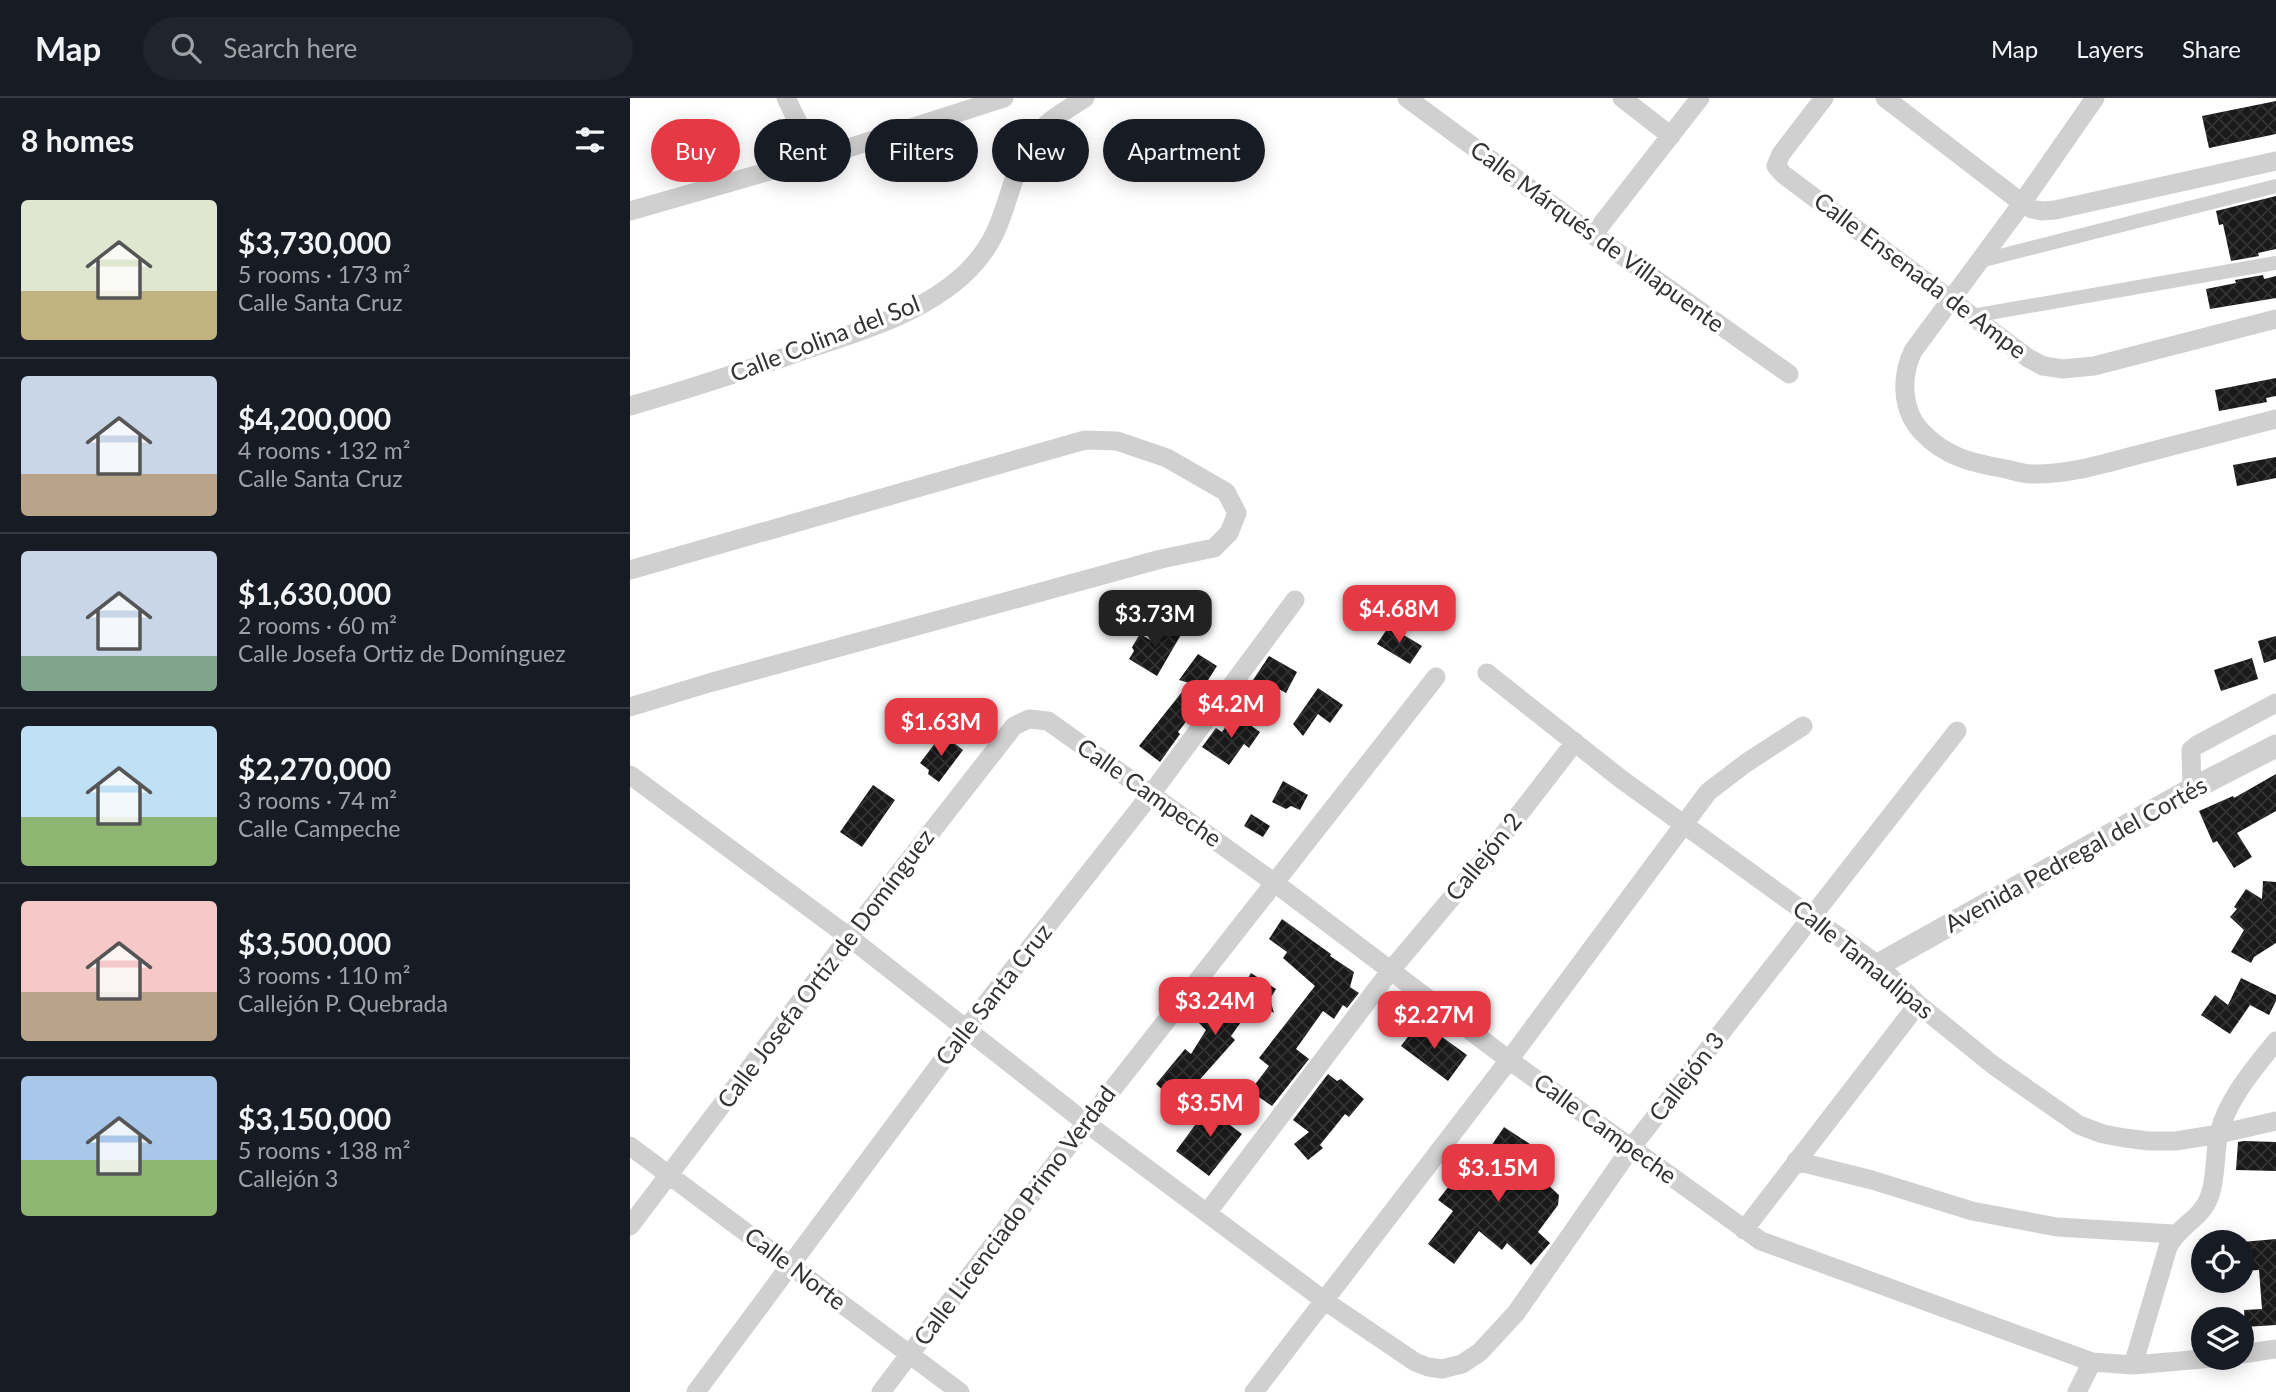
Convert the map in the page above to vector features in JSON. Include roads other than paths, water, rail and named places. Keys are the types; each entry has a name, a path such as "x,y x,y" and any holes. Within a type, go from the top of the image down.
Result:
{"street":[{"path":"786,98 796,119"},
{"path":"851,147 1004,98"},
{"name":"Calle Colina del Sol","path":"630,406 685,391 830,341 900,315 936,296 966,274 983,253 1000,223 1020,162 1034,137 1048,123 1085,98"},
{"name":"Calle Márqués de Villapuente","path":"1407,98 1788,374"},
{"path":"1622,98 1671,136"},
{"path":"1593,235 1700,98"},
{"name":"Calle Ensenada de Ampe","path":"1824,98 1781,154 1776,166 1783,174 2028,358 2043,366 2063,369 2094,366 2276,319"},
{"path":"1885,98 2022,203 2042,211 2276,161"},
{"path":"2093,99 2022,203 1913,351 1908,363 1905,392 1918,428 1936,446 1972,463 2032,474 2091,467 2276,419"},
{"path":"630,211 754,175"},
{"path":"1980,261 2276,186"},
{"path":"1972,316 2276,263"},
{"path":"630,570 1085,440 1117,441 1167,458 1226,492 1237,513 1229,533 1214,548 1161,559 630,707"},
{"name":"Calle Santa Cruz","path":"696,1392 966,1028 1151,794 1295,600"},
{"name":"Calle Tamaulipas","path":"1487,673 1621,779 1878,965 1918,1004 1993,1065 2079,1125 2102,1134 2149,1141 2176,1141 2219,1135 2276,1121"},
{"name":"Calle Licenciado Primo Verdad","path":"881,1392 1086,1123 1436,677"},
{"path":"2192,789 2191,750 2276,704"},
{"name":"Calle Campeche","path":"1029,719 1048,721 1151,794 1275,883 1509,1060 1761,1241 1779,1250 2092,1362 2133,1365 2191,1360"},
{"name":"Calle Josefa Ortiz de Domínguez","path":"630,1226 849,937 1014,726 1029,719"},
{"path":"1254,1392 1509,1060 1708,792 1803,726"},
{"name":"Callejón 3","path":"630,775 849,937 1086,1123 1325,1301 1415,1362 1442,1369 1462,1364 1480,1352 1516,1313 1631,1148 1957,731"},
{"name":"Callejón 2","path":"1207,1213 1391,970 1486,857 1575,742"},
{"name":"Avenida Pedregal del Cortés","path":"1878,965 2192,789 2276,746"},
{"path":"1744,1230 1918,1004"},
{"path":"2133,1365 2168,1247 2174,1234 2203,1210 2209,1197 2219,1135 2227,1113 2242,1084 2276,1041"},
{"name":"Calle Norte","path":"630,1146 960,1392"},
{"path":"1797,1161 1872,1180 1972,1211 2057,1227 2174,1234"},
{"path":"2254,1352 2276,1349"},
{"path":"2077,1392 2092,1362"}]}
